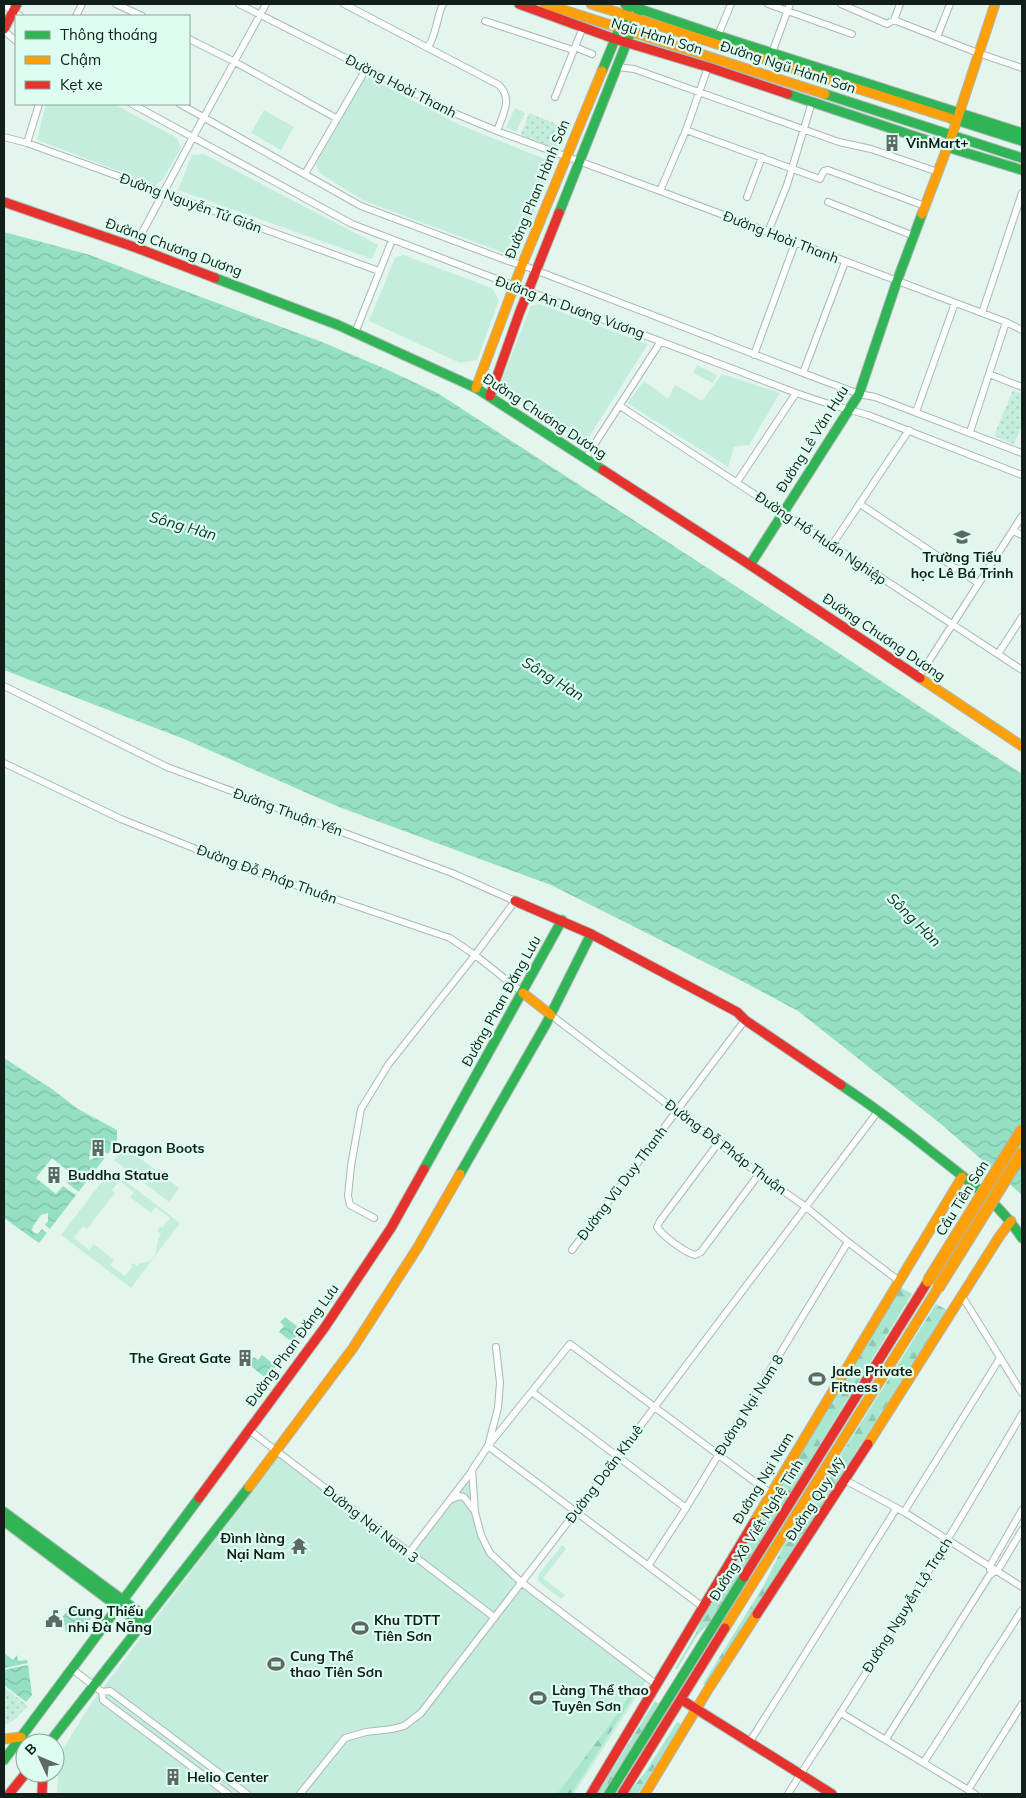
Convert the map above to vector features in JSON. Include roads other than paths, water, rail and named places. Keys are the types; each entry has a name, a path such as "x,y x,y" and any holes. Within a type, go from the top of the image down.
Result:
{"main road":[{"name":"Ngũ Hành Sơn","path":"519,4 615,39 629,37 708,67 930,141"},
{"name":"Đường Ngũ Hành Sơn","path":"545,4 620,28 629,37 949,141 1022,170"},
{"name":"Ngũ Hành Sơn","path":"591,4 632,8 718,35"},
{"name":"Đường Lê Văn Hưu","path":"750,565 859,394 897,281 958,116 995,4"},
{"name":"Đường Ngũ Hành Sơn","path":"632,8 958,116 1022,132"},
{"name":"Đường Phan Hành Sơn","path":"476,388 558,175 615,39 632,8"},
{"name":"Đường Phan Hành Sơn","path":"490,396 571,181 629,37 632,8"},
{"path":"4,30 13,9"},
{"name":"Đường Ngũ Hành Sơn","path":"718,35 958,116 1022,141"},
{"name":"Đường Ngũ Hành Sơn","path":"930,141 949,141 1022,158"},
{"name":"Đường Chương Dương","path":"4,202 137,248 338,325 476,388 750,565 1022,746"},
{"path":"515,901 591,934 737,1012 745,1020 879,1110 987,1195 1011,1221 1022,1238"},
{"name":"Đường Phan Đăng Lưu","path":"24,1733 325,1327 391,1228 523,994 562,920"},
{"path":"58,1733 98,1689 144,1621 277,1452 353,1348 418,1247 551,1015 591,934"},
{"path":"523,994 551,1015"},
{"name":"Cầu Tiên Sơn","path":"928,1281 1022,1130"},
{"name":"Cầu Tiên Sơn","path":"938,1288 1022,1153"},
{"name":"Đường Nại Nam","path":"591,1794 962,1177"},
{"name":"Đường Quy Mỹ","path":"646,1794 697,1710 1011,1221"},
{"name":"Đường Xô Viết Nghệ Tĩnh","path":"609,1794 928,1281"},
{"name":"Đường Xô Viết Nghệ Tĩnh","path":"622,1794 938,1288"},
{"path":"4,1512 144,1621"},
{"path":"4,1521 120,1603"},
{"path":"658,1685 672,1693"},
{"path":"682,1700 832,1794"},
{"name":"Đường Phan Đăng Lưu","path":"4,1760 15,1745"},
{"path":"9,1794 18,1783"}],"street":[{"path":"116,4 140,15"},
{"name":"Đường Hoài Thanh","path":"239,4 454,113 497,131 795,242 1006,322 1022,330"},
{"path":"137,248 142,233 266,4"},
{"path":"344,4 493,81 505,91 506,104 497,131"},
{"path":"428,47 433,40 439,12 443,4"},
{"path":"718,35 731,4"},
{"path":"768,4 852,34"},
{"path":"772,53 790,4"},
{"path":"841,4 887,24 894,20 900,4"},
{"path":"937,37 950,4"},
{"path":"894,20 1022,68"},
{"path":"485,21 592,54"},
{"path":"555,97 582,27"},
{"path":"4,30 15,40"},
{"path":"190,40 336,118"},
{"path":"617,67 634,69 839,142 856,145 938,172"},
{"name":"Đường Ngũ Hành Sơn","path":"660,191 686,130 708,67"},
{"path":"305,174 366,68"},
{"path":"768,232 787,185 812,102"},
{"path":"27,143 39,105"},
{"name":"Đường An Dương Vương","path":"134,105 352,224 796,392 909,430 1022,475"},
{"name":"Đường An Dương Vương","path":"182,105 361,206 537,270 802,373 859,394 875,397 1022,453"},
{"path":"686,130 820,178 824,171 828,170 925,206"},
{"name":"Đường Nguyễn Tử Giản","path":"4,137 27,143 379,271"},
{"path":"748,197 762,157"},
{"path":"982,314 1022,193"},
{"path":"828,202 914,236"},
{"path":"355,333 392,240"},
{"path":"754,354 795,242"},
{"path":"802,373 845,262"},
{"path":"916,412 955,303"},
{"path":"970,432 1006,322"},
{"path":"585,459 661,341"},
{"path":"989,374 1022,387"},
{"path":"737,482 796,392"},
{"name":"Đường Hồ Huấn Nghiệp","path":"620,406 1022,670"},
{"path":"832,545 909,430"},
{"path":"860,504 978,583"},
{"path":"918,678 1022,516"},
{"path":"1012,531 1022,535"},
{"path":"998,654 1022,617"},
{"name":"Đường Thuận Yến","path":"4,686 166,767 452,873 515,901"},
{"name":"Đường Đỗ Pháp Thuận","path":"4,762 79,800 236,865 450,938 475,955 523,994"},
{"path":"374,1218 350,1204 348,1196 361,1109 388,1065 515,901"},
{"name":"Đường Đỗ Pháp Thuận","path":"551,1015 759,1174 806,1207 899,1281"},
{"name":"Đường Vũ Duy Thanh","path":"572,1250 745,1020"},
{"name":"Đường Doãn Khuê","path":"300,1794 345,1738 354,1734 404,1726 421,1713 879,1110"},
{"path":"719,1142 660,1221 658,1227 661,1232 689,1253 695,1255 701,1252 759,1174"},
{"name":"Đường Nại Nam 8","path":"648,1566 686,1508 848,1242"},
{"path":"962,1296 1022,1393"},
{"path":"409,1553 488,1446 570,1344 771,1494"},
{"path":"488,1446 498,1408 500,1384 496,1347"},
{"path":"904,1512 1000,1358"},
{"path":"532,1392 686,1508"},
{"path":"498,1408 504,1413 516,1411"},
{"name":"Đường Nguyễn Lộ Trạch","path":"788,1794 841,1713 1022,1414"},
{"name":"Đường Nại Nam 3","path":"249,1430 494,1617"},
{"path":"488,1446 703,1608"},
{"path":"472,1470 475,1512 481,1535 490,1553 521,1582 658,1685"},
{"path":"845,1480 904,1512 1022,1587"},
{"path":"449,1500 458,1496 464,1497 475,1512"},
{"path":"750,1743 896,1509"},
{"path":"993,1569 991,1564 1020,1519 1022,1510"},
{"path":"886,1739 993,1569 1022,1530"},
{"path":"924,1762 1022,1610"},
{"path":"72,1669 98,1689 103,1700 228,1794"},
{"path":"98,1689 110,1691 248,1794"},
{"path":"968,1790 1022,1704"},
{"path":"841,1713 976,1794"}],"water":[{"name":"Sông Hàn","path":"4,232 90,255 322,342 439,394 1022,774 1022,1195 941,1124 798,1011 740,980 551,885 339,807 184,739 4,670"},
{"path":"4,1058 52,1089 78,1109 117,1130 117,1142 39,1243 4,1218"},
{"path":"285,1317 302,1330 292,1342 279,1332 284,1326 280,1322"},
{"path":"262,1355 276,1366 266,1378 248,1364 254,1357 258,1360"},
{"path":"73,1604 91,1618 81,1629 66,1632 63,1616"},
{"path":"4,1653 13,1660 17,1655 18,1661 27,1660 28,1663 4,1668"},
{"path":"28,1665 32,1695 26,1702 4,1685 4,1670"}],"place":[{"name":"VinMart+","path":"892,143"},
{"name":"Trường Tiểu học Lê Bá Trinh","path":"962,537"},
{"name":"Dragon Boots","path":"98,1148"},
{"name":"Buddha Statue","path":"54,1175"},
{"name":"The Great Gate","path":"245,1358"},
{"name":"Jade Private Fitness","path":"817,1379"},
{"name":"Đình làng Nại Nam","path":"299,1546"},
{"name":"Cung Thiếu nhi Đà Nẵng","path":"54,1619"},
{"name":"Khu TDTT Tiên Sơn","path":"360,1628"},
{"name":"Cung Thể thao Tiên Sơn","path":"276,1664"},
{"name":"Làng Thể thao Tuyên Sơn","path":"538,1698"},
{"name":"Helio Center","path":"173,1777"}]}
